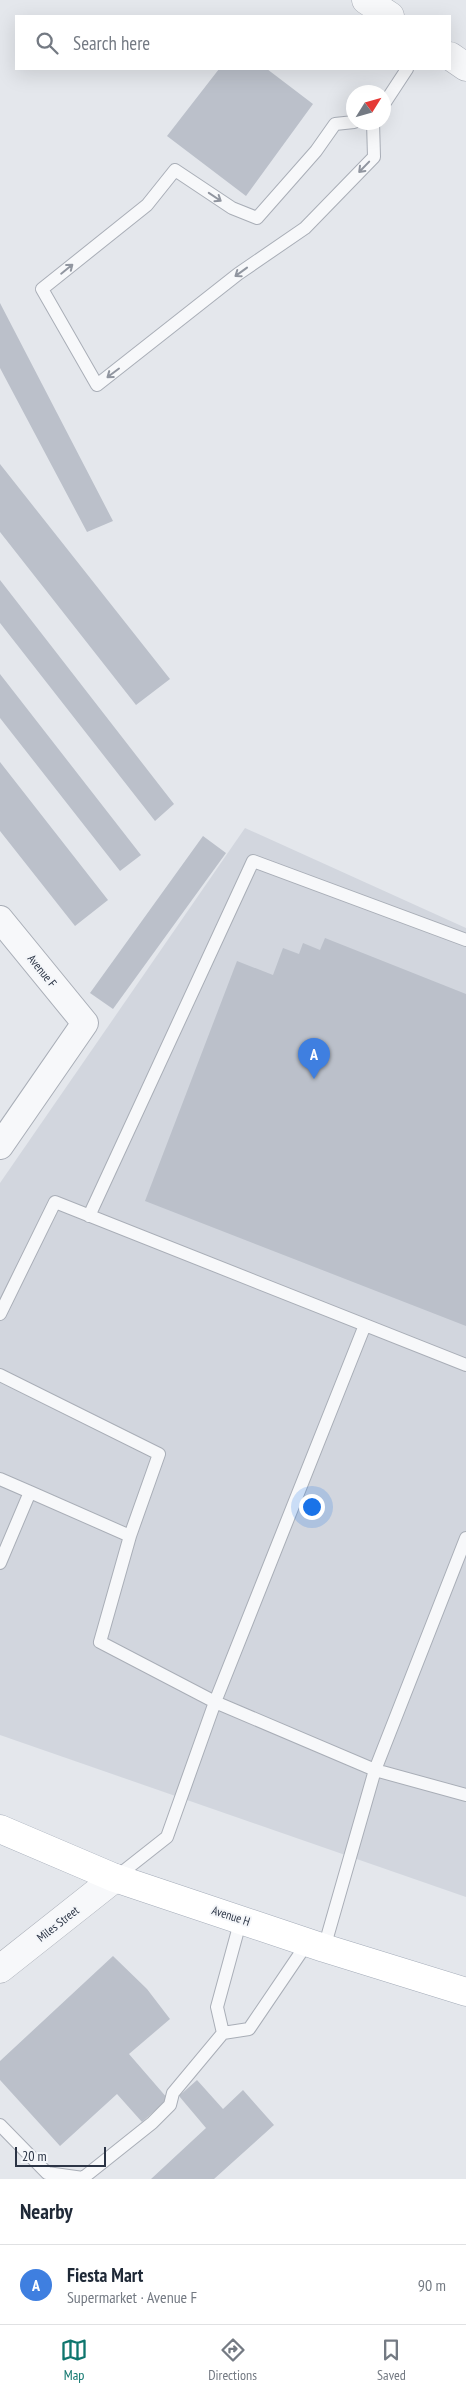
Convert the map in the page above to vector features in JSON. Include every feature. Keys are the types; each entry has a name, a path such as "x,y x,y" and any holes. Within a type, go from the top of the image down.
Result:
{"main road":[{"name":"Avenue H","path":"0,1829 115,1878 316,1945 466,1992"}],"street":[{"path":"366,0 388,15"},
{"path":"451,57 466,67"},
{"name":"Avenue F","path":"0,919 85,1023 0,1146"},
{"name":"Miles Street","path":"0,1969 115,1878"}],"lane":[{"path":"391,93 406,70"},
{"path":"346,123 335,124 316,151 257,218 232,208 175,170 147,205 42,289 97,385 238,274 305,228 374,157 373,130"},
{"path":"90,1216 253,861 466,940"},
{"path":"0,1314 55,1202 466,1365"},
{"path":"115,1878 167,1837 215,1702 365,1325"},
{"path":"0,1376 158,1454 130,1536 100,1642 215,1702 375,1770 466,1795"},
{"path":"0,1479 130,1536"},
{"path":"0,1564 30,1492"},
{"path":"0,2125 47,2173 84,2178 152,2123 170,2105 173,2093 223,2033 248,2029 316,1945 375,1770 466,1538"},
{"path":"223,2033 217,2007 241,1919"}],"shaded area":[{"path":"245,828 466,928 466,1897 0,1735 0,1183"}],"building":[{"path":"218,70 268,70 313,104 246,196 167,136"},
{"path":"0,303 113,521 87,532 0,368"},
{"path":"0,464 170,679 136,705 0,532"},
{"path":"0,580 174,804 155,821 0,623"},
{"path":"0,674 141,855 120,871 0,718"},
{"path":"0,762 108,900 75,926 0,831"},
{"path":"203,836 226,853 113,1009 90,993"},
{"path":"325,938 466,994 466,1326 145,1201 237,961 273,975 283,948 299,954 303,943 320,950"},
{"path":"113,1956 147,1989 170,2019 129,2054 168,2099 142,2122 117,2094 60,2146 0,2080 0,2061"},
{"path":"197,2080 223,2109 243,2090 274,2125 214,2179 151,2179 206,2128 179,2096"}],"place":[{"name":"Fiesta Mart","path":"314,1079"}]}
